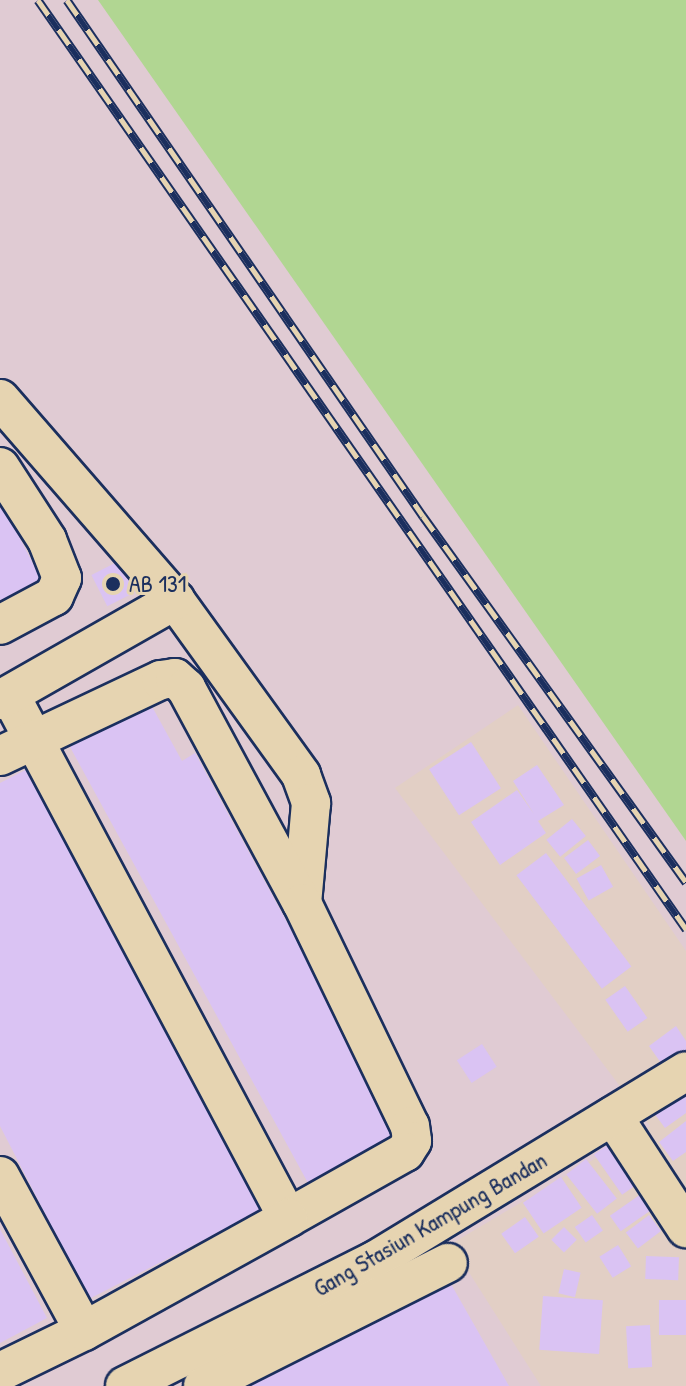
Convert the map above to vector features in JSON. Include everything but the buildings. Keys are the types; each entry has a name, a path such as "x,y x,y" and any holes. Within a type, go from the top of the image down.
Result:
{"street":[{"path":"0,399 175,600 308,788 311,803 302,903"},
{"path":"0,467 47,540 62,578 54,596 0,625"},
{"path":"175,600 5,697 16,747 288,1218"},
{"path":"0,1372 84,1331 288,1218 405,1152 412,1141 410,1126 302,903 186,688 175,678 161,680 16,747"},
{"name":"Gang Stasiun Kampung Bandan","path":"125,1386 374,1261 686,1071"},
{"path":"613,1116 686,1228"},
{"path":"0,1176 84,1331"},
{"path":"203,1386 448,1263"}],"shaded area":[{"path":"0,0 686,0 686,951 518,705 395,788 650,1126 451,1244 541,1386 0,1386"}],"green space":[{"path":"98,0 686,0 686,841"}],"railway":[{"path":"38,0 686,929"},
{"path":"67,0 423,516 686,882"}],"place":[{"name":"AB 131","path":"113,584"}]}
